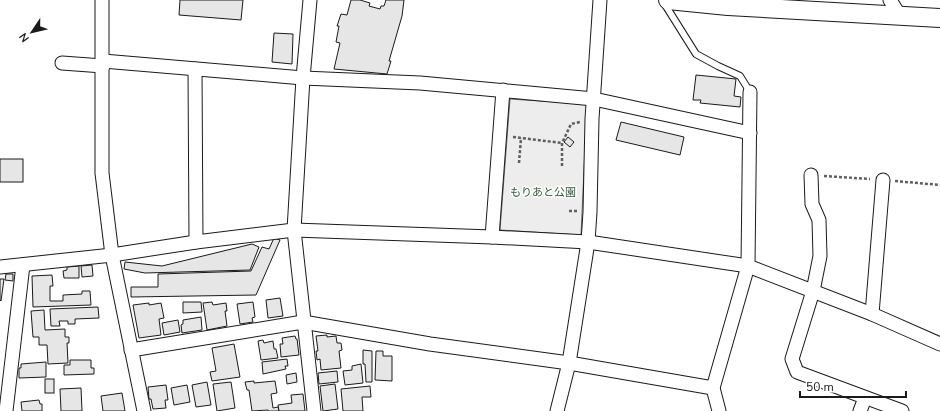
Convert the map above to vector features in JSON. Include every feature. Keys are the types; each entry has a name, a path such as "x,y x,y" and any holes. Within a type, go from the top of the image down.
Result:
{"street":[{"path":"102,0 102,173 112,254 144,411"},
{"path":"310,0 303,78 294,230 314,411"},
{"path":"557,411 569,363 588,242 592,119 600,0"},
{"path":"668,0 728,6 940,18"},
{"path":"890,0 900,16"},
{"path":"62,63 103,63 303,78 420,83 594,99 750,133"},
{"path":"195,69 196,242"},
{"path":"492,237 503,90"},
{"path":"718,411 713,388 748,266 750,92"},
{"path":"811,175 812,204 819,220 820,256 813,291 792,359 797,372 902,411"},
{"path":"872,314 883,180"},
{"path":"0,267 294,230 588,242 748,266 872,314 940,344"},
{"path":"6,411 23,265"},
{"path":"131,350 303,322 430,344 569,363 713,388"},
{"path":"860,411 865,398"}],"lane":[{"path":"662,0 696,54 740,76 750,92"}],"path":[{"path":"562,166 562,144 571,124 592,119"},
{"path":"499,135 562,144"},
{"path":"519,163 522,138"}],"shaded area":[{"name":"もりあと公園","path":"510,99 587,104 581,235 500,230"}],"building":[{"path":"180,0 243,0 241,20 179,15"},
{"path":"351,0 360,0 370,3 369,6 380,9 381,6 384,6 386,0 404,0 402,16 389,61 391,61 387,74 334,69 340,43 336,42 339,26 337,26 341,14 347,15"},
{"path":"274,33 293,34 292,64 272,62"},
{"path":"696,75 736,79 734,96 741,97 740,107 700,103 701,100 693,100"},
{"path":"621,122 684,137 680,155 616,140"},
{"path":"568,137 574,142 570,147 564,142"},
{"path":"0,159 23,159 23,182 0,182"},
{"path":"274,238 280,240 256,295 131,297 131,287 158,287 158,274 251,271 262,247 269,249"},
{"path":"252,244 259,247 250,270 145,273 124,269 125,262 162,266"},
{"path":"92,265 93,276 82,277 81,266"},
{"path":"79,266 79,278 64,278 63,271 67,270 67,267"},
{"path":"6,274 13,274 13,281 5,280"},
{"path":"52,275 53,286 50,286 50,301 63,301 63,295 82,294 82,291 90,291 91,305 33,307 32,276"},
{"path":"0,279 4,279 1,301 0,300"},
{"path":"280,298 283,316 268,318 266,300"},
{"path":"183,302 201,302 202,312 183,313"},
{"path":"212,302 213,305 226,303 227,311 225,311 227,326 207,330 203,303"},
{"path":"253,302 255,317 252,318 253,322 240,324 237,304"},
{"path":"149,303 149,305 161,303 164,318 159,319 161,335 139,338 133,305"},
{"path":"98,307 99,318 75,319 75,324 68,324 68,321 59,321 60,326 51,326 50,309"},
{"path":"44,310 45,330 65,329 65,337 69,337 69,343 67,343 68,363 48,364 47,345 39,345 39,337 33,337 31,311"},
{"path":"201,317 202,330 182,333 181,325 183,324 183,320"},
{"path":"178,320 180,332 164,335 162,323"},
{"path":"327,335 327,337 336,336 337,343 341,343 342,350 339,351 341,368 321,370 320,359 317,360 316,351 318,351 316,336"},
{"path":"295,336 297,339 299,355 281,357 280,344 283,344 282,338"},
{"path":"263,340 264,343 273,341 274,349 276,349 278,358 261,360 258,341"},
{"path":"234,344 240,377 212,381 210,372 216,371 212,348"},
{"path":"363,350 372,351 372,382 366,382 365,364 363,364"},
{"path":"376,351 383,351 383,356 392,356 392,381 375,380"},
{"path":"287,359 288,366 285,366 286,369 263,374 262,362"},
{"path":"70,360 91,360 91,368 94,368 94,374 64,375 64,365 70,365"},
{"path":"46,362 46,377 19,378 19,368 21,368 21,364"},
{"path":"361,364 363,383 345,385 343,371 352,370 352,366"},
{"path":"337,371 338,382 319,384 318,373"},
{"path":"296,373 297,382 287,384 286,375"},
{"path":"45,379 54,379 54,393 45,393"},
{"path":"254,381 254,383 275,381 277,393 271,394 273,408 278,407 279,411 252,411 249,390 247,390 245,382"},
{"path":"207,382 211,405 196,407 192,385"},
{"path":"231,382 235,408 217,411 213,384"},
{"path":"335,384 338,409 323,411 320,386"},
{"path":"166,385 168,400 165,400 166,408 153,409 151,399 149,399 148,387"},
{"path":"187,385 190,402 174,405 171,388"},
{"path":"370,386 371,397 362,397 363,411 343,411 341,389"},
{"path":"81,388 82,411 61,411 60,389"},
{"path":"122,393 125,411 103,411 101,396"},
{"path":"303,394 305,411 279,411 278,405 292,403 291,395"},
{"path":"39,400 40,404 42,404 42,411 22,411 21,402"}]}
